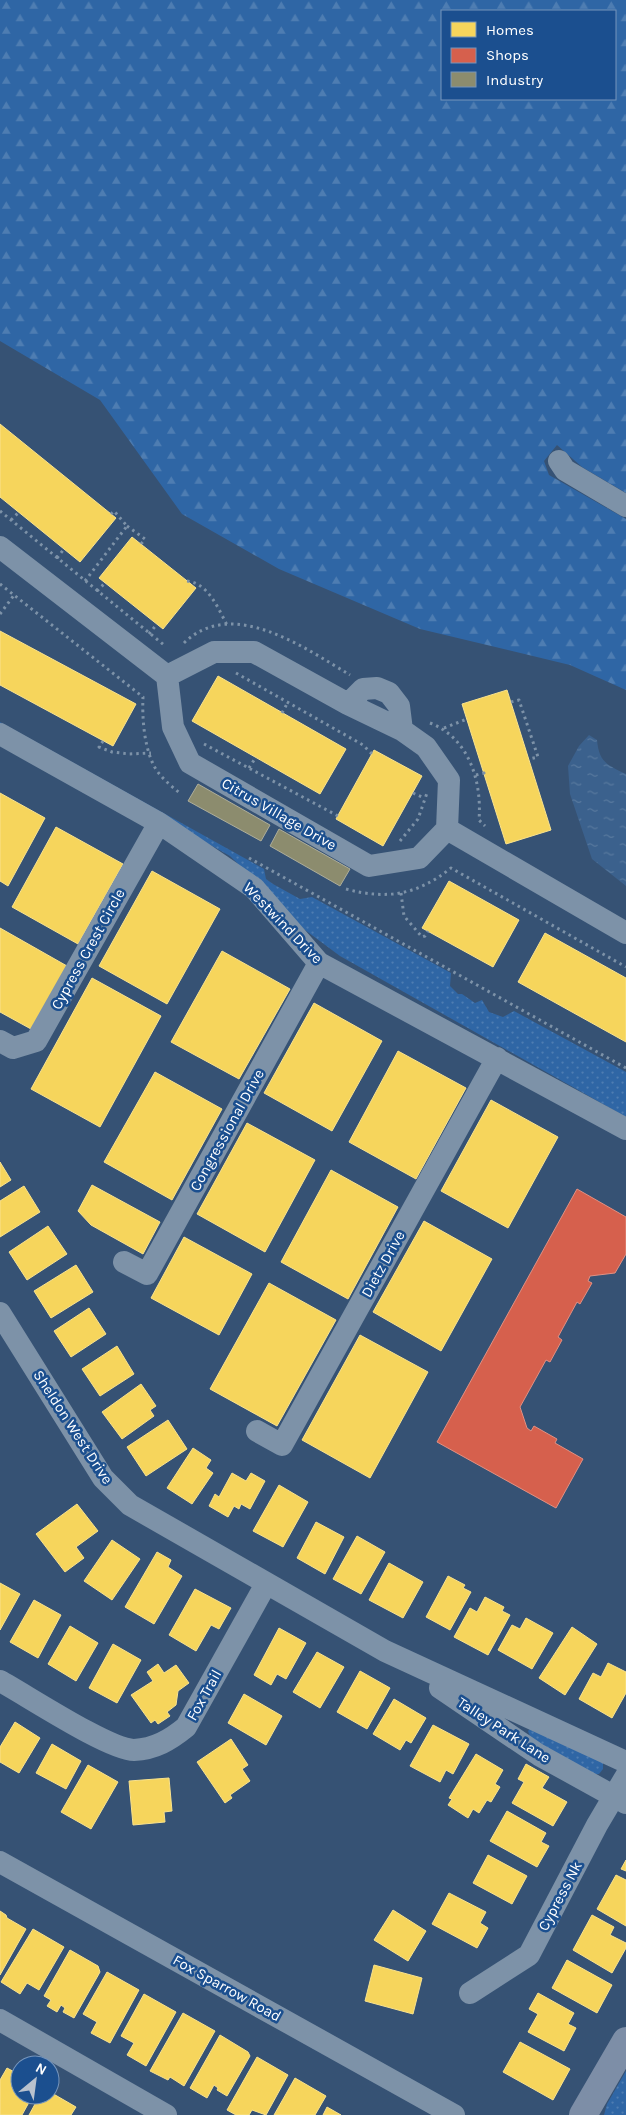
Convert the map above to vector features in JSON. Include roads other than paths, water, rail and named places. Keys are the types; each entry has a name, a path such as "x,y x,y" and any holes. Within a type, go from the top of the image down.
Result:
{"main road":[{"path":"583,2115 626,2041"}],"street":[{"path":"559,461 566,470 626,506"},
{"path":"0,547 167,676 214,652 254,652 348,704 402,730 426,747 449,780 447,829 626,933"},
{"name":"Citrus Village Drive","path":"167,676 173,727 190,763 369,866 419,858 447,829"},
{"name":"Westwind Drive","path":"0,734 159,823 254,888 320,963 626,1129"},
{"name":"Cypress Crest Circle","path":"0,1041 13,1048 36,1041 159,823"},
{"name":"Congressional Drive","path":"124,1262 147,1274 320,963"},
{"name":"Dietz Drive","path":"257,1431 282,1445 497,1058"},
{"name":"Sheldon West Drive","path":"0,1313 104,1478 130,1504 266,1584"},
{"name":"Talley Park Lane","path":"266,1584 386,1651 626,1762"},
{"name":"Fox Trail","path":"0,1680 108,1742 133,1750 165,1744 186,1728 266,1584"},
{"name":"Talley Park Lane","path":"386,1651 539,1755 620,1800"},
{"name":"Cypress Nk","path":"470,1993 530,1955 597,1826 620,1800 626,1776"},
{"name":"Fox Sparrow Road","path":"0,1862 454,2115"},
{"path":"0,2020 166,2115"}],"water":[{"path":"589,735 597,740 600,753 605,762 626,774 626,886 592,859 570,794 568,766 579,746"}]}
